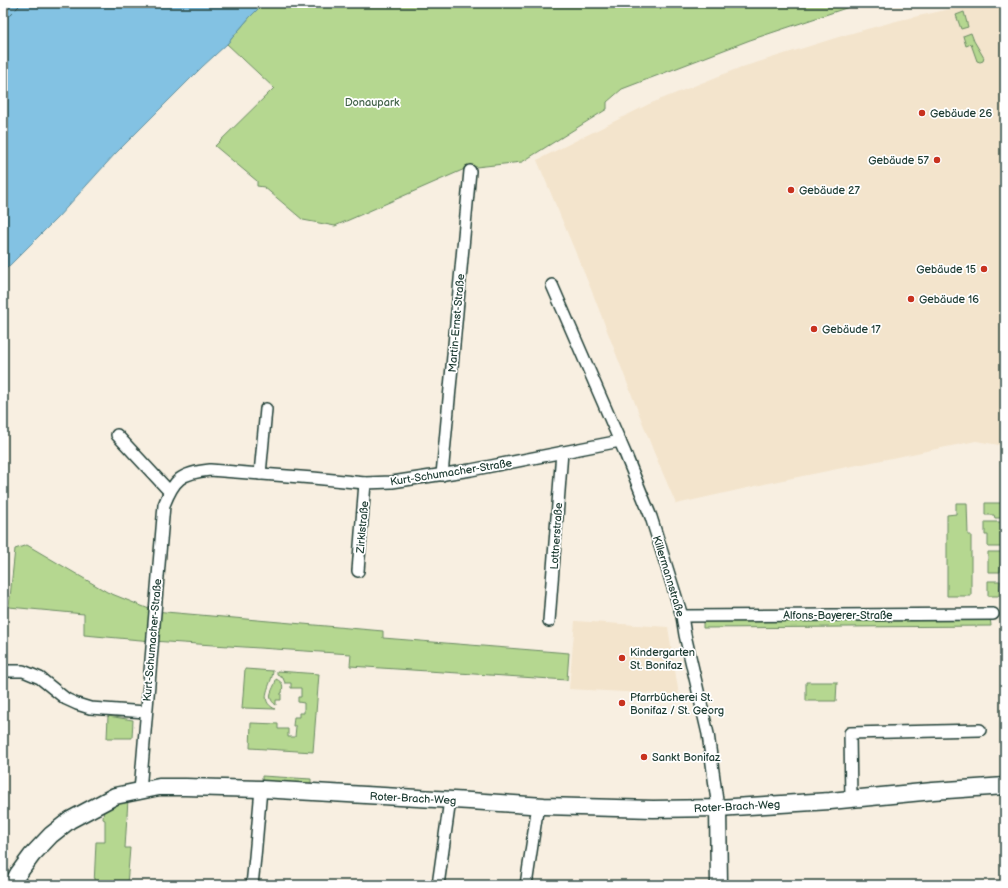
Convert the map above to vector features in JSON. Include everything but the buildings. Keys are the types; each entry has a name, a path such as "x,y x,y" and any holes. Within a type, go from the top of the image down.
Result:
{"street":[{"name":"Martin-Ernst-Straße","path":"442,475 470,171"},
{"name":"Killermannstraße","path":"552,285 620,441 651,517 682,616 708,734 718,808 719,885"},
{"path":"260,474 266,409"},
{"path":"117,435 169,491"},
{"name":"Kurt-Schumacher-Straße","path":"140,791 164,505 169,491 176,482 185,475 197,471 210,470 365,483 392,482 471,470 620,441"},
{"name":"Lottnerstraße","path":"549,621 562,452"},
{"name":"Zirklstraße","path":"358,571 365,483"},
{"name":"Alfons-Bayerer-Straße","path":"682,616 993,614"},
{"path":"3,671 23,671 40,678 66,699 90,708 146,712"},
{"path":"851,799 850,733 980,730"},
{"name":"Roter-Brach-Weg","path":"12,885 32,855 51,835 70,820 115,796 159,787 260,789 538,805 653,809 718,808 830,801 1005,786"},
{"path":"252,885 260,789"},
{"path":"438,885 450,800"},
{"path":"526,885 538,805"}],"shaded area":[{"path":"978,3 1005,3 1005,446 976,441 773,482 676,504 653,450 593,294 537,160 649,104 739,68 845,35 900,20"},
{"name":"Kindergarten St. Bonifaz","path":"575,621 668,627 679,695 569,689"}],"green space":[{"name":"Donaupark","path":"264,3 861,3 750,40 622,89 607,102 607,109 522,162 467,168 335,226 303,220 264,187 257,186 257,181 215,146 274,88 227,44"},
{"path":"964,12 968,27 961,29 956,15"},
{"path":"971,33 984,58 983,61 977,61 971,44 966,46 963,36"},
{"path":"956,503 967,503 968,535 971,535 971,596 947,596 947,515 956,514"},
{"path":"985,503 1005,503 1005,518 995,518 994,515 985,515"},
{"path":"985,522 1004,522 1002,547 988,547 988,535 985,535"},
{"path":"27,545 107,592 154,611 383,631 383,638 569,653 567,680 350,666 351,654 84,635 84,614 9,607 15,549"},
{"path":"988,552 1002,552 1000,572 988,572"},
{"path":"988,581 1000,581 999,596 988,596"},
{"path":"990,616 991,626 703,628 703,617"},
{"path":"245,669 273,671 266,697 270,705 275,709 242,709"},
{"path":"277,671 319,674 313,752 250,748 251,723 278,724 278,729 288,729 288,737 295,737 296,726 293,726 294,717 299,717 299,713 304,713 304,703 298,702 298,697 301,697 301,688 291,688 291,683 285,683 283,678 277,675"},
{"path":"276,679 282,683 283,686 281,700 276,700 276,705 271,699 270,695"},
{"path":"806,682 837,682 836,701 806,701"},
{"path":"108,716 133,720 132,738 107,738"},
{"path":"262,776 311,779 311,784 262,781"},
{"path":"128,799 125,848 130,848 127,885 94,885 96,842 105,842 105,820 103,819 104,806"}],"water":[{"path":"3,3 264,3 227,44 115,154 58,217 3,272"}],"ferry route":[{"path":"3,22 22,3"}],"place":[{"name":"Gebäude 26","path":"922,113"},
{"name":"Gebäude 57","path":"937,160"},
{"name":"Gebäude 27","path":"791,190"},
{"name":"Gebäude 15","path":"984,269"},
{"name":"Gebäude 16","path":"911,299"},
{"name":"Gebäude 17","path":"814,329"},
{"name":"Kindergarten St. Bonifaz","path":"622,658"},
{"name":"Pfarrbücherei St. Bonifaz / St. Georg","path":"622,703"},
{"name":"Sankt Bonifaz","path":"644,757"}]}
